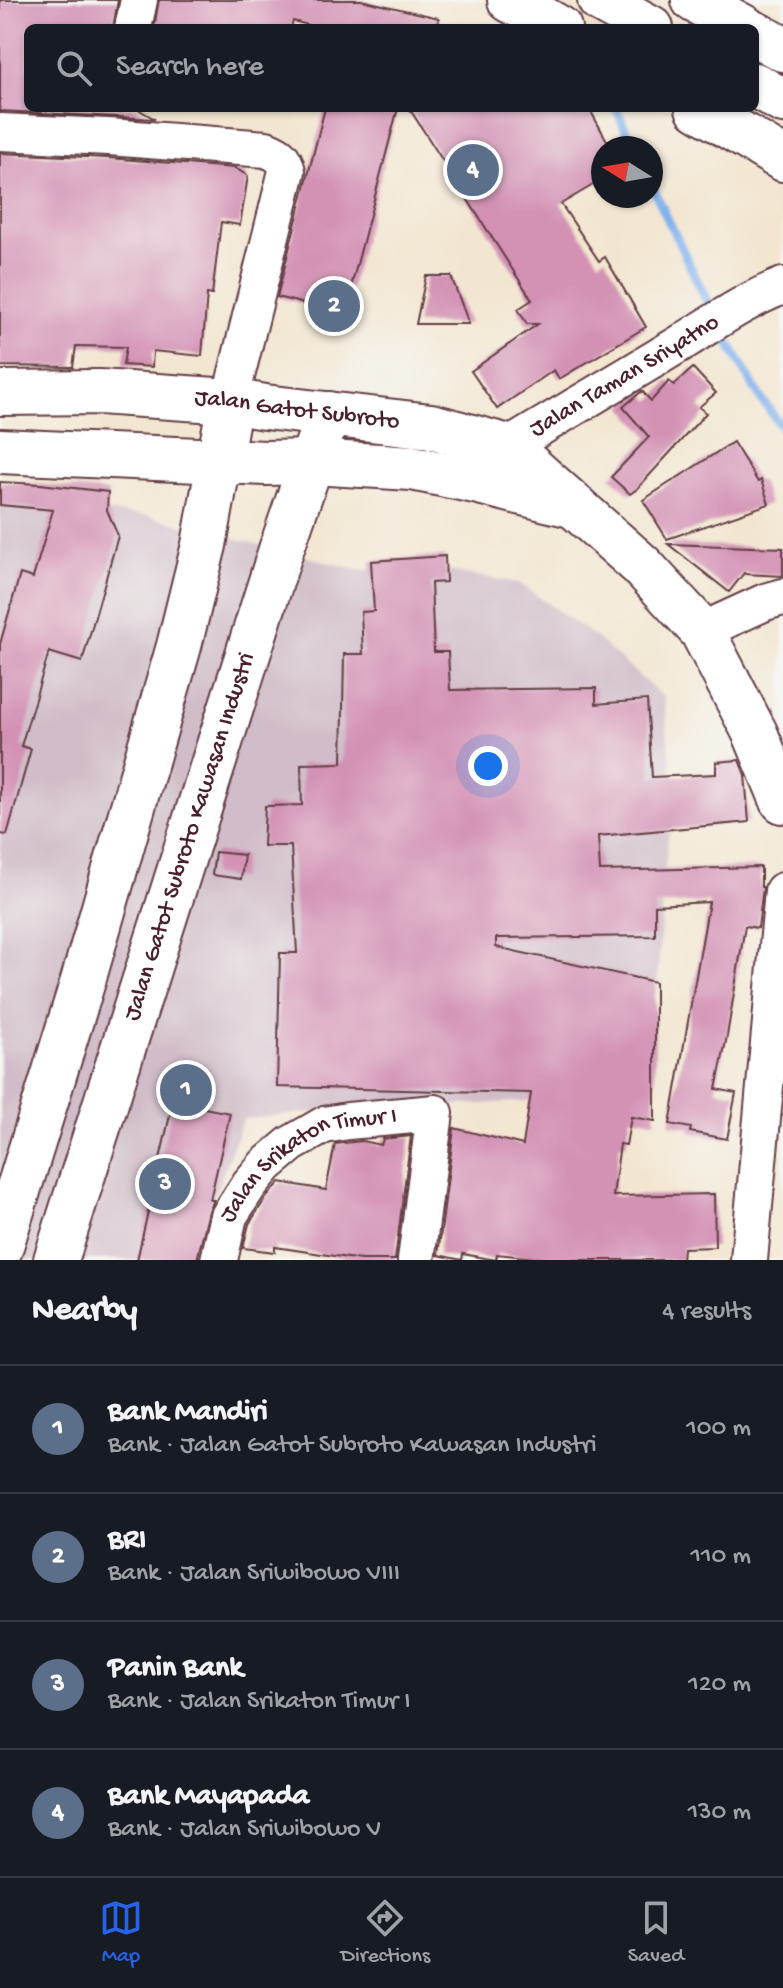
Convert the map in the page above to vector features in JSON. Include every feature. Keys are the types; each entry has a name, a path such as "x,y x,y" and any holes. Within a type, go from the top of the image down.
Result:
{"main road":[{"path":"510,0 552,24"},
{"path":"600,0 644,24"},
{"path":"694,0 738,24"},
{"path":"759,36 783,49"},
{"path":"759,87 783,101"},
{"path":"705,112 767,149"},
{"name":"Jalan Gatot Subroto","path":"0,393 99,392 230,401 431,426 508,447 642,566 702,631 755,733 783,799"},
{"path":"0,1249 83,981 179,646 204,545 230,401"},
{"name":"Jalan Gatot Subroto Kawasan Industri","path":"56,1260 281,550 328,414"},
{"name":"Jalan Gatot Subroto","path":"0,451 412,468 570,504"}],"street":[{"path":"134,24 139,0"},
{"path":"0,132 112,122 266,149 285,160 287,171 230,401"},
{"name":"Jalan Taman Sriyatno","path":"475,481 508,447 737,307 783,286"},
{"path":"702,631 783,597"},
{"path":"749,1260 783,891"},
{"name":"Jalan Srikaton Timur I","path":"219,1260 229,1216 266,1165 291,1144 324,1125 435,1113 416,1260"}],"shaded area":[{"path":"23,504 148,516 358,570 424,567 519,583 595,637 664,698 673,787 657,985 636,1098 370,1107 243,1119 212,1202 204,1260 0,1260 0,506"}],"building":[{"path":"0,0 118,0 114,24 24,24 24,112 143,112 155,119 0,111"},
{"path":"159,0 361,0 439,18 438,24 305,24 293,21 292,24 155,24"},
{"path":"324,112 397,112 344,314 277,297"},
{"path":"412,112 591,112 604,136 591,136 591,186 561,204 599,261 605,257 646,327 559,379 554,370 497,409 471,371 538,324 527,324 518,309 532,300"},
{"path":"0,153 235,168 248,176 240,225 221,222 212,295 207,294 202,356 153,351 152,367 123,365 126,347 76,346 73,367 0,366"},
{"path":"426,276 451,276 469,324 416,324"},
{"path":"693,368 716,393 699,407 706,413 630,494 611,477 649,437 623,407 642,391 651,401 669,381 674,385"},
{"path":"733,442 758,482 761,480 769,504 667,539 643,500"},
{"path":"0,482 108,492 107,510 118,536 82,662 49,652 21,746 31,749 7,835 0,834 0,644 20,574 33,578 53,510 0,505"},
{"path":"668,544 783,548 783,576 744,573 729,592"},
{"path":"445,556 446,582 431,583 434,652 448,652 450,690 596,688 596,704 647,700 652,777 716,774 716,762 739,760 745,775 749,822 598,836 600,871 761,867 763,887 758,928 745,926 716,1089 736,1093 727,1139 690,1132 691,1128 670,1124 709,902 655,905 655,936 496,938 496,947 655,982 655,1121 631,1117 626,1145 620,1144 613,1196 714,1194 715,1247 683,1248 682,1260 554,1260 497,1254 496,1260 463,1254 462,1260 438,1255 454,1128 523,1145 531,1093 277,1087 280,953 297,953 291,846 263,846 265,806 302,805 301,764 342,763 344,654 363,654 361,612 374,611 371,561"},
{"path":"215,852 244,855 241,879 212,875"},
{"path":"173,1102 230,1113 210,1200 214,1200 197,1260 137,1260"},
{"path":"411,1136 395,1260 361,1260 275,1247 275,1252 243,1248 249,1224 280,1182 326,1190 335,1144 362,1141 381,1145 383,1139"}],"waterway":[{"path":"618,112 629,136"},
{"path":"662,208 713,314"},
{"path":"720,328 760,397 783,429"}],"place":[{"name":"Bank Mayapada","path":"473,170"},
{"name":"BRI","path":"334,306"},
{"name":"Bank Mandiri","path":"186,1090"},
{"name":"Panin Bank","path":"165,1184"}]}
